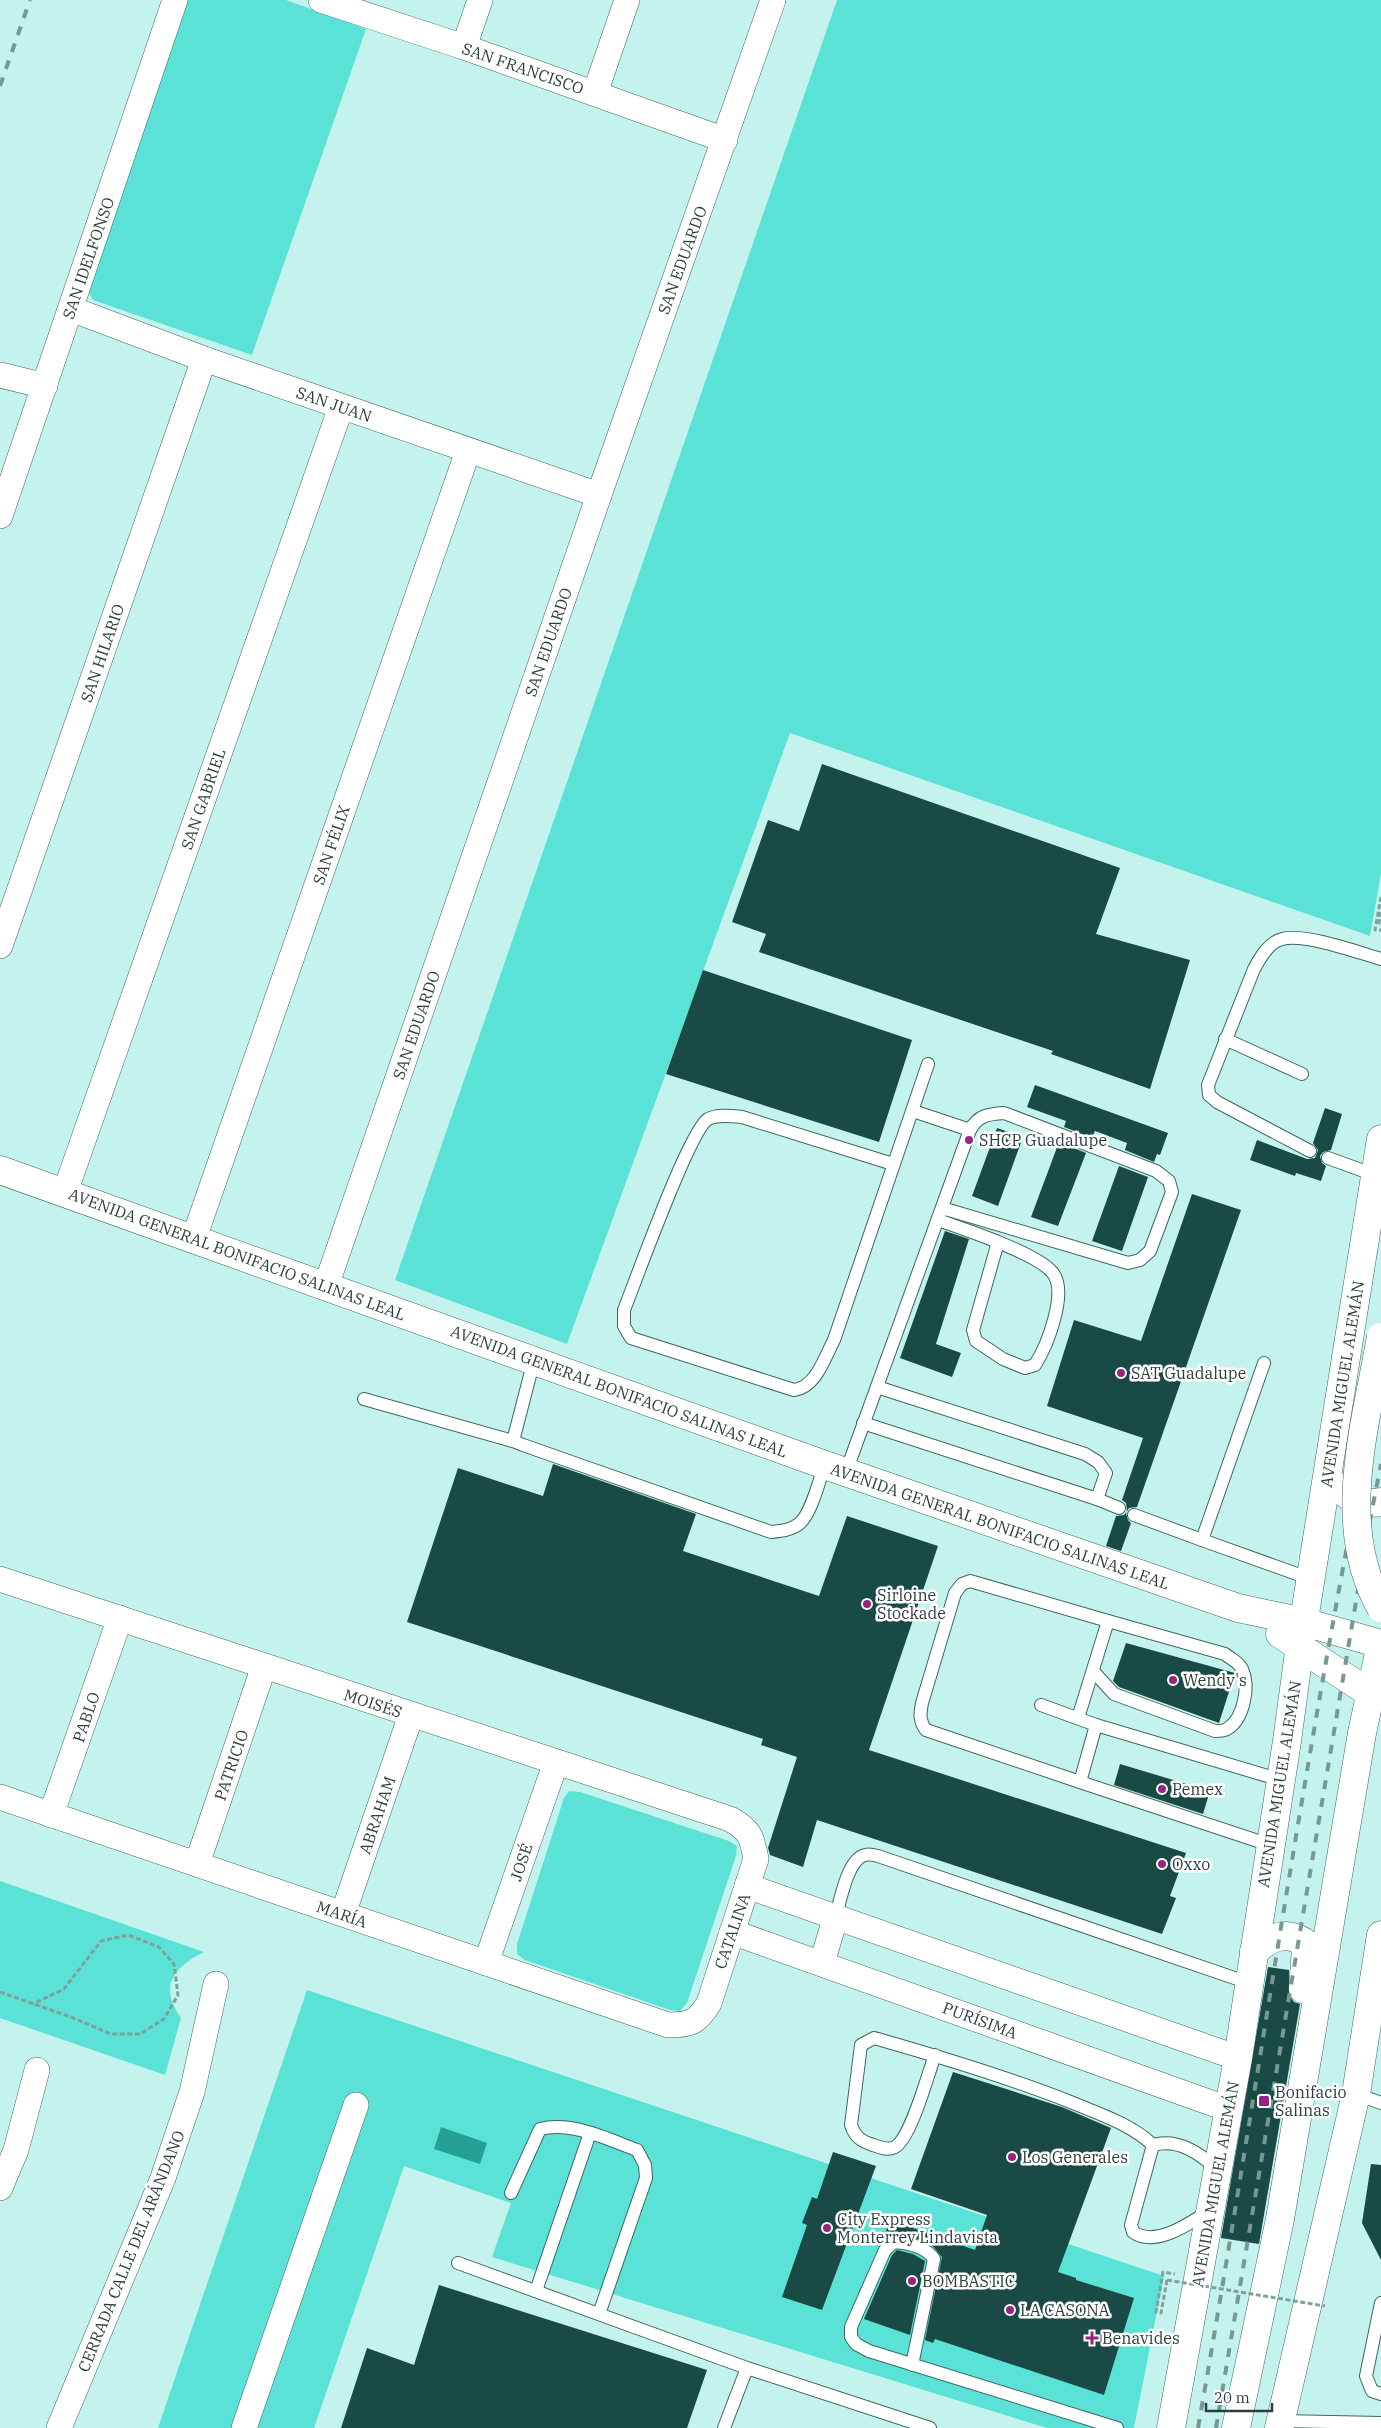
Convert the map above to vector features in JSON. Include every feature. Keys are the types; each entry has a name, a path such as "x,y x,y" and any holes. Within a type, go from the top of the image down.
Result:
{"main road":[{"name":"AVENIDA MIGUEL ALEMÁN","path":"1171,2428 1238,2058 1302,1634 1381,1139"},
{"name":"AVENIDA GENERAL BONIFACIO SALINAS LEAL","path":"0,1170 835,1468 1238,1608 1302,1634 1381,1644"},
{"path":"1381,1337 1358,1472 1356,1500 1362,1554 1368,1579 1381,1608"},
{"path":"1331,1453 1332,1475 1343,1492 1362,1502 1381,1502"},
{"name":"AVENIDA GENERAL BONIFACIO SALINAS LEAL","path":"1302,1634 1376,1695"},
{"path":"1236,2428 1254,2334 1280,2219 1362,1733 1376,1695 1381,1644"},
{"path":"1280,2425 1369,2099 1381,1935"},
{"path":"1254,1950 1279,1936 1298,1938 1304,1942 1306,1948 1280,2219"}],"street":[{"name":"SAN IDELFONSO","path":"0,516 175,0"},
{"path":"464,47 480,0"},
{"path":"595,93 627,0"},
{"name":"SAN EDUARDO","path":"326,1286 599,495 774,0"},
{"name":"SAN FRANCISCO","path":"328,1 464,47 725,140"},
{"name":"SAN JUAN","path":"71,309 204,360 599,495"},
{"name":"SAN HILARIO","path":"0,946 204,360"},
{"path":"0,375 45,386"},
{"name":"SAN GABRIEL","path":"65,1192 341,407"},
{"name":"SAN FÉLIX","path":"194,1238 468,451"},
{"name":"MOISÉS","path":"0,1579 730,1819 746,1828"},
{"name":"PABLO","path":"51,1815 120,1618"},
{"name":"PATRICIO","path":"197,1864 264,1666"},
{"name":"ABRAHAM","path":"343,1914 411,1715"},
{"name":"JOSÉ","path":"486,1963 556,1762"},
{"name":"MARÍA","path":"0,1797 668,2025 686,2025"},
{"name":"CATALINA","path":"686,2025 700,2017 708,2003 756,1859 753,1843 746,1828"},
{"path":"747,1886 835,1919 1238,2058"},
{"path":"822,1963 835,1919"},
{"name":"PURÍSIMA","path":"732,1932 1228,2109"},
{"name":"CERRADA CALLE DEL ARÁNDANO","path":"58,2428 164,2178 192,2092 216,1984"},
{"path":"0,2188 16,2150 36,2070"},
{"path":"244,2428 356,2105"}],"lane":[{"path":"1310,1150 1217,1102 1210,1095 1208,1085 1225,1039 1254,969 1263,953 1281,939 1301,938 1381,959"},
{"path":"1225,1039 1302,1074"},
{"path":"893,1164 742,1117 722,1116 709,1118 700,1127 674,1182 624,1310 624,1326 631,1338 794,1390 804,1389 814,1378 834,1340 928,1064"},
{"path":"913,1111 970,1130"},
{"path":"364,1400 513,1441 771,1532 788,1530 800,1522 807,1513 863,1423 970,1130 975,1120 983,1116 1004,1112 1156,1171 1169,1181 1172,1192 1150,1250 1140,1260 1128,1263 940,1214"},
{"path":"1328,1158 1375,1175"},
{"path":"940,1214 998,1242 1052,1272 1059,1284 1060,1298 1043,1352 1035,1365 1025,1368 1003,1360 982,1347 976,1341 973,1330 998,1242"},
{"path":"513,1441 534,1360"},
{"path":"1202,1540 1264,1363"},
{"path":"877,1387 1085,1454 1098,1462 1106,1473 1097,1499"},
{"path":"863,1423 1097,1499 1119,1508"},
{"path":"1134,1514 1311,1579"},
{"path":"1093,1671 1114,1694 1215,1731 1226,1730 1234,1722 1246,1694 1242,1670 1239,1664 1225,1654 970,1581 962,1584 955,1593 920,1715 921,1724 926,1730 1270,1845"},
{"path":"1078,1718 1108,1621"},
{"path":"1041,1705 1096,1725 1280,1780"},
{"path":"1080,1782 1096,1725"},
{"path":"835,1919 850,1870 856,1860 866,1855 878,1856 1249,1983"},
{"path":"935,2055 910,2125 900,2142 894,2148 884,2148 862,2142 855,2135 851,2125 861,2045 874,2038 935,2055 1038,2089 1117,2121 1137,2131 1152,2145 1169,2143 1187,2148 1198,2153 1217,2170"},
{"path":"511,2193 540,2129 554,2125 590,2133 637,2150 645,2164 646,2178 598,2314"},
{"path":"536,2291 590,2133"},
{"path":"1152,2145 1131,2226 1133,2232 1149,2237 1158,2236 1186,2225 1210,2210"},
{"path":"912,2366 934,2260 931,2255 906,2242 894,2242 885,2250 851,2327 851,2337 856,2344 869,2351 912,2366 1117,2428"},
{"path":"458,2262 890,2422 930,2428"},
{"path":"1381,2302 1366,2376 1372,2391 1381,2394"},
{"path":"724,2428 747,2368"},
{"path":"1280,2425 1381,2424"}],"path":[{"path":"1381,897 1375,930 1381,930"},
{"path":"1381,912 1379,923 1381,923"},
{"path":"0,1992 111,2034 140,2034 164,2018 178,1994 174,1964 159,1947 128,1935 101,1941 64,1989 33,2004"},
{"path":"1163,2272 1156,2312 1161,2312 1167,2280 1325,2306"}],"shaded area":[{"path":"186,0 286,0 366,29 252,355 93,300 86,288"},
{"path":"837,0 1381,0 1381,874 1370,936 790,733 567,1344 395,1280"},
{"path":"569,1791 580,1792 729,1841 737,1846 736,1856 687,2003 680,2011 670,2010 525,1960 517,1954 517,1944 564,1798"},
{"path":"0,1881 204,1952 177,1971 170,1987 174,2007 181,2018 165,2075 0,2018"},
{"path":"307,1990 1164,2276 1134,2428 1047,2428 492,2257 511,2203 404,2166 314,2428 158,2428"},
{"path":"441,2127 487,2143 480,2164 434,2149"}],"building":[{"path":"822,764 1120,868 1096,934 1190,960 1150,1089 1051,1054 1053,1051 759,952 766,934 732,922 768,820 799,831"},
{"path":"703,970 912,1040 879,1142 666,1074"},
{"path":"1035,1085 1168,1133 1160,1155 1157,1154 1154,1162 1125,1150 1127,1143 1095,1131 1092,1138 1064,1127 1066,1121 1027,1107"},
{"path":"1325,1108 1342,1114 1331,1150 1323,1152 1320,1156 1322,1163 1326,1166 1321,1181 1296,1173 1295,1176 1250,1160 1257,1140 1307,1159 1315,1158 1318,1150 1313,1143"},
{"path":"997,1128 1023,1137 998,1206 972,1196"},
{"path":"1059,1142 1086,1153 1058,1226 1031,1217"},
{"path":"1119,1166 1148,1177 1122,1251 1092,1241"},
{"name":"SAT Guadalupe","path":"1192,1194 1241,1210 1137,1507 1129,1508 1126,1513 1131,1523 1121,1551 1106,1546 1116,1516 1124,1515 1127,1511 1126,1503 1122,1500 1143,1438 1047,1406 1074,1320 1141,1341"},
{"path":"945,1231 969,1239 936,1344 961,1353 952,1377 900,1358"},
{"path":"553,1464 696,1514 683,1551 819,1596 847,1516 938,1546 869,1750 1186,1853 1170,1896 1176,1898 1162,1934 817,1820 803,1867 770,1855 768,1848 797,1757 761,1745 763,1739 407,1622 458,1468 543,1496"},
{"name":"Wendy's","path":"1126,1643 1235,1673 1219,1723 1119,1687 1113,1681"},
{"name":"Pemex","path":"1120,1764 1210,1791 1203,1814 1114,1785"},
{"path":"1268,1967 1289,1970 1289,1995 1294,2002 1300,2004 1259,2244 1221,2238"},
{"path":"953,2072 1062,2107 1111,2128 1058,2272 1076,2278 1076,2280 1134,2298 1104,2395 935,2339 933,2343 925,2340 942,2257 931,2244 913,2237 892,2234 882,2242 890,2220 975,2250 987,2215 911,2189"},
{"path":"833,2152 876,2166 822,2310 782,2297 807,2225 802,2223 812,2197 817,2199"},
{"path":"1371,2164 1381,2165 1381,2260 1362,2223"},
{"path":"897,2250 913,2254 925,2261 910,2335 864,2319 892,2255"},
{"path":"439,2285 707,2370 687,2428 341,2428 367,2348 414,2365"}],"railway":[{"path":"0,86 30,0"},
{"path":"1198,2428 1307,1769 1330,1637 1381,1375"},
{"path":"1216,2428 1369,1525 1381,1464"}],"place":[{"name":"SHCP Guadalupe","path":"969,1140"},
{"name":"SAT Guadalupe","path":"1121,1373"},
{"name":"Sirloine Stockade","path":"867,1604"},
{"name":"Wendy's","path":"1173,1680"},
{"name":"Pemex","path":"1162,1789"},
{"name":"Oxxo","path":"1162,1864"},
{"name":"Bonifacio Salinas","path":"1264,2101"},
{"name":"Los Generales","path":"1012,2157"},
{"name":"City Express Monterrey Lindavista","path":"827,2228"},
{"name":"BOMBASTIC","path":"912,2281"},
{"name":"LA CASONA","path":"1010,2310"},
{"name":"Benavides","path":"1092,2338"}]}
